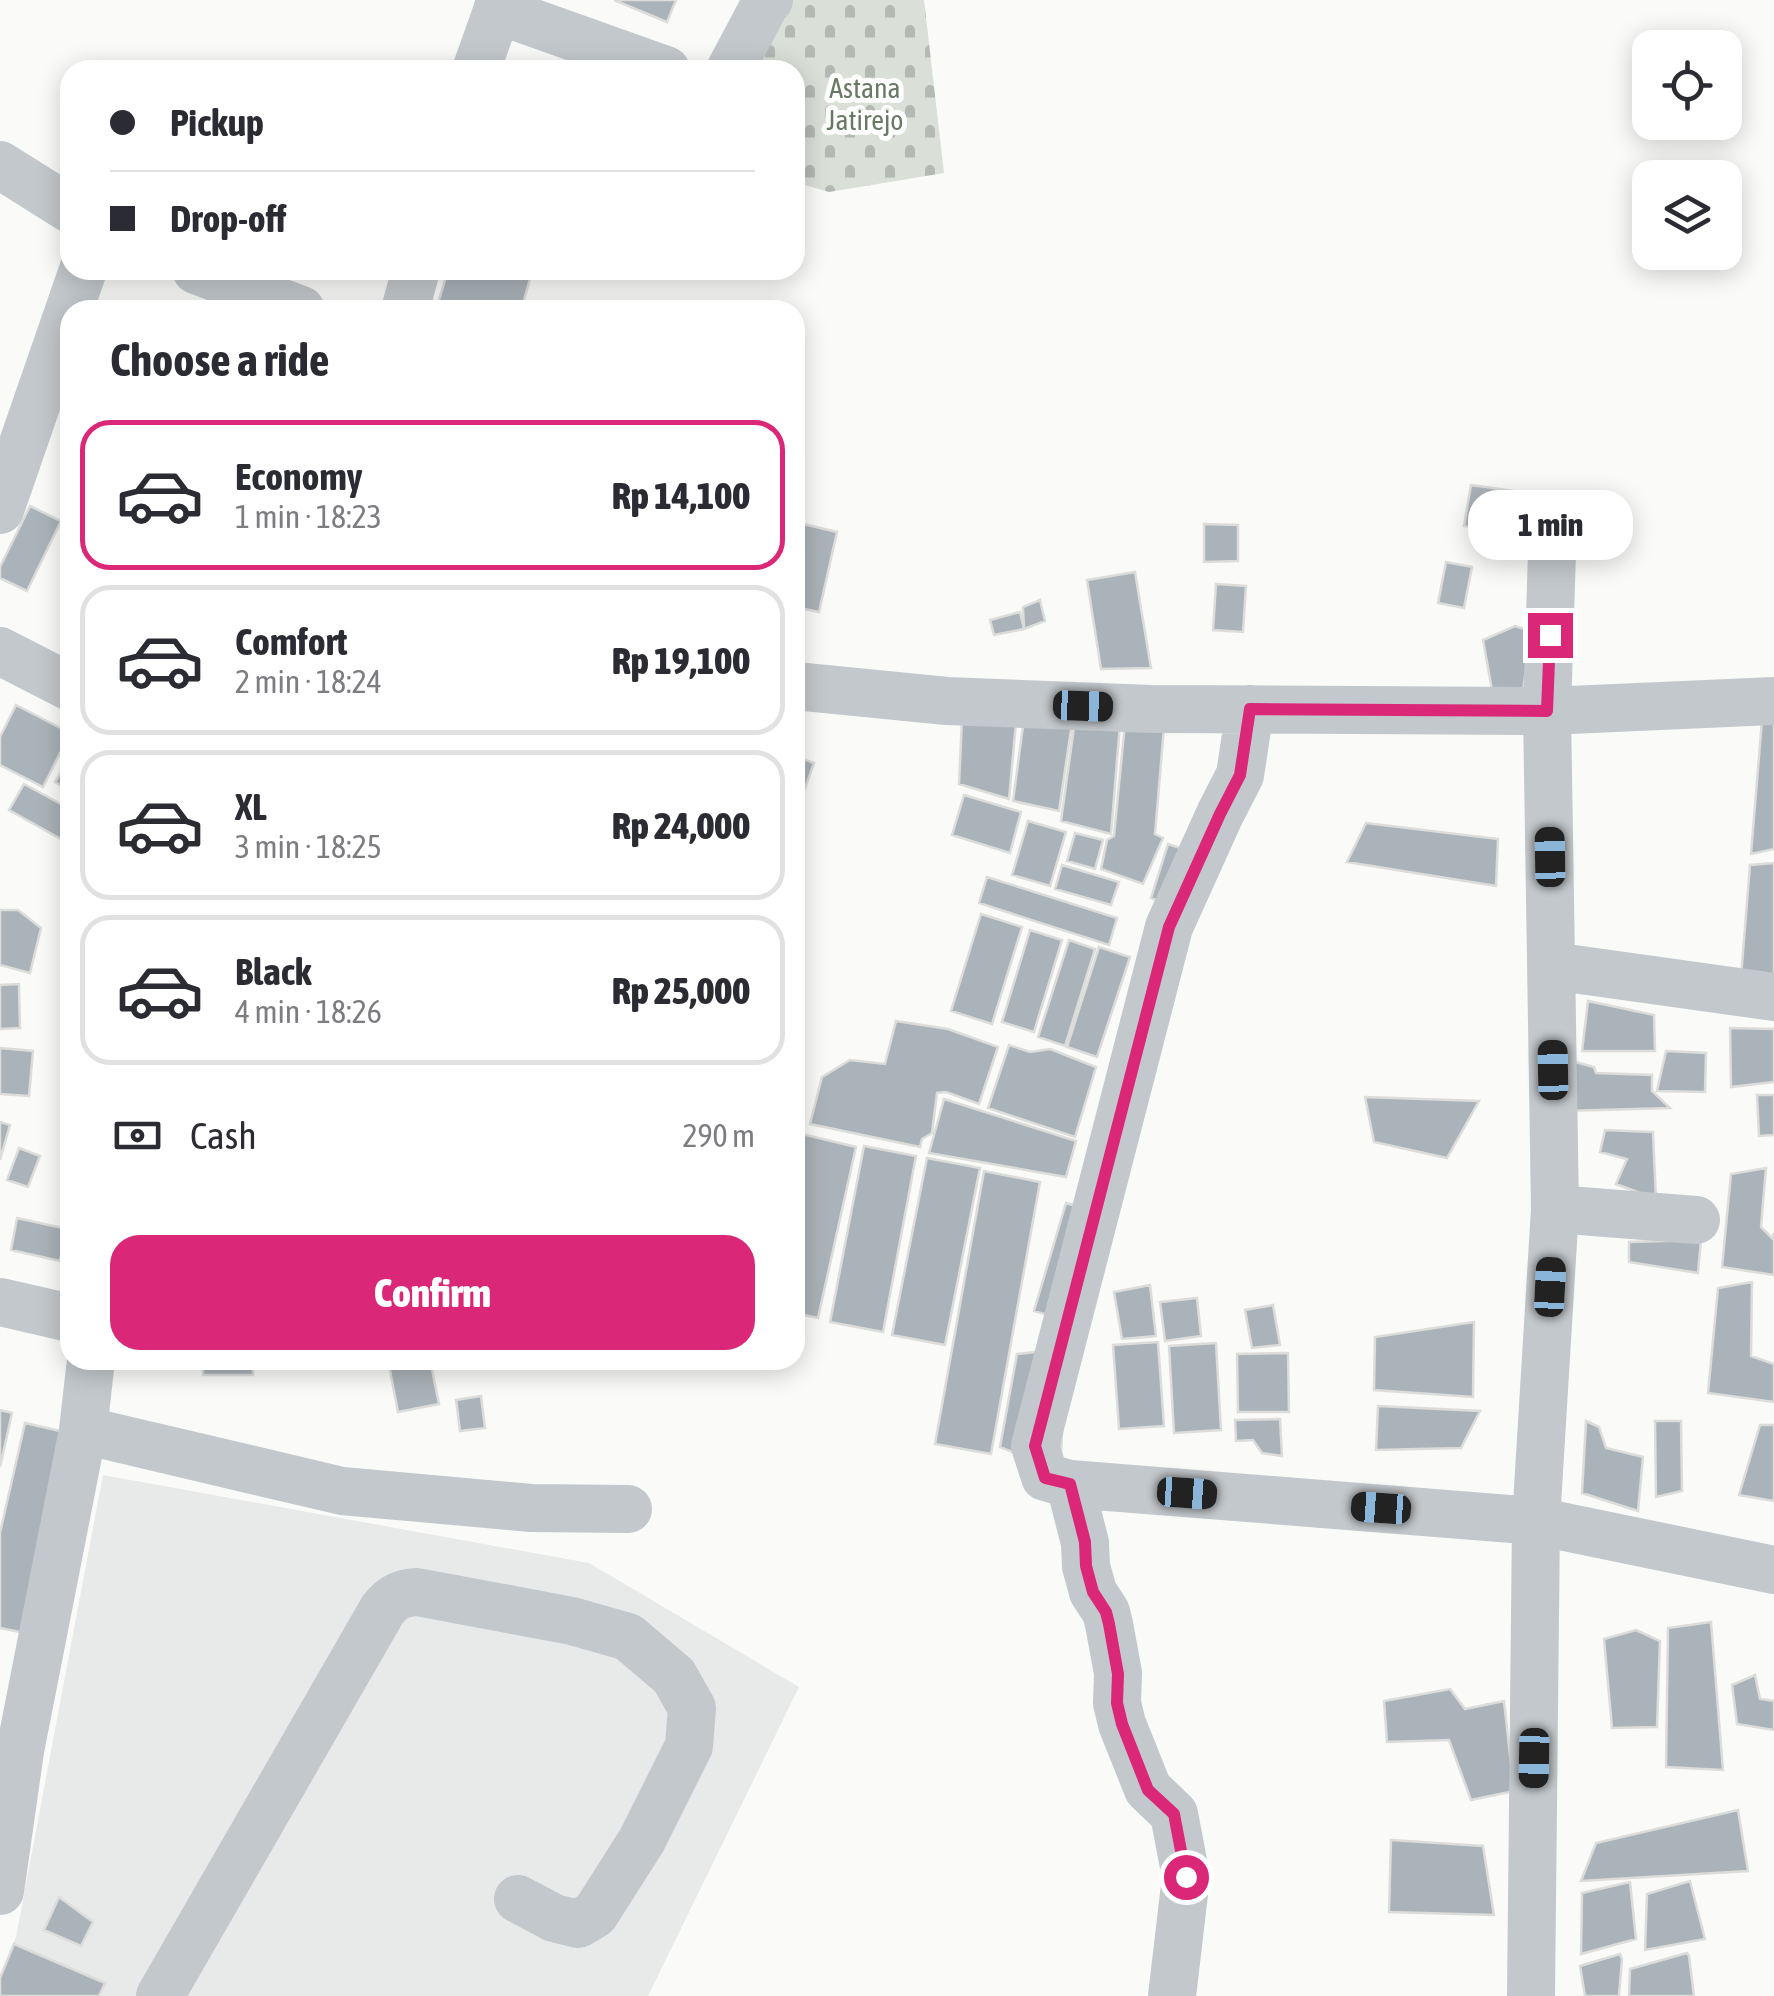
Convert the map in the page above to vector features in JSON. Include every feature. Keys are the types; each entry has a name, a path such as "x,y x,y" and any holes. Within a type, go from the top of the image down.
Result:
{"street":[{"path":"735,60 770,0"},
{"path":"480,60 499,5 640,60"},
{"path":"0,165 60,202"},
{"path":"222,280 274,300"},
{"path":"0,510 60,337"},
{"path":"1531,1996 1536,1521 1555,1209 1547,711 1553,521"},
{"path":"0,651 60,682"},
{"path":"805,687 946,701 1151,709 1547,711 1774,701"},
{"path":"1250,709 1240,775 1169,927 1035,1446 1045,1478 1070,1484 1536,1521 1774,1570"},
{"path":"1552,966 1774,997"},
{"path":"1555,1209 1696,1220"},
{"path":"0,1302 60,1316"},
{"path":"0,1891 10,1748 83,1430 90,1370"},
{"path":"83,1430 342,1491 531,1508 628,1509"},
{"path":"1070,1484 1093,1592 1109,1624 1122,1724 1148,1790 1174,1814 1186,1877 1172,1996"},
{"path":"160,1996 382,1609 402,1593 417,1592 572,1621 628,1637 674,1676 692,1708 689,1746 642,1840 595,1914 578,1924 554,1918 518,1899"}],"shaded area":[{"path":"103,1475 589,1563 799,1687 648,1996 0,1996 0,1976 16,1937"}],"green space":[{"name":"Astana Jatirejo","path":"793,0 924,0 944,173 829,192 805,185 805,60 757,60 773,22"}],"building":[{"path":"614,0 676,0 667,22"},
{"path":"445,280 530,280 524,300 439,300"},
{"path":"1471,485 1527,493 1521,534 1464,526"},
{"path":"30,506 60,521 27,591 0,578 0,567"},
{"path":"805,524 837,532 819,612 805,609"},
{"path":"1204,524 1238,525 1238,561 1204,562"},
{"path":"1446,562 1472,567 1464,608 1438,603"},
{"path":"1135,572 1151,668 1101,669 1087,580"},
{"path":"1216,584 1246,586 1243,632 1213,630"},
{"path":"1040,600 1045,621 1024,629 1023,607"},
{"path":"1020,612 1024,629 994,635 990,620"},
{"path":"1515,626 1531,631 1523,692 1492,690 1483,640"},
{"path":"16,705 60,728 60,753 43,787 0,765 0,737"},
{"path":"1073,716 1059,811 1013,801 1023,726"},
{"path":"962,720 1016,723 1009,799 959,784"},
{"path":"1075,720 1120,724 1111,834 1061,821"},
{"path":"1762,720 1774,720 1774,849 1751,854"},
{"path":"1125,723 1164,727 1155,834 1163,838 1143,884 1101,869 1107,840 1114,836"},
{"path":"805,760 814,763 805,788"},
{"path":"24,784 60,804 60,838 9,810"},
{"path":"964,795 1021,812 1010,853 952,835"},
{"path":"1028,821 1066,832 1050,886 1012,875"},
{"path":"1366,823 1498,839 1496,886 1347,862"},
{"path":"1075,833 1103,840 1095,869 1067,861"},
{"path":"1168,844 1198,854 1180,908 1151,898"},
{"path":"1774,863 1774,978 1741,977 1750,865"},
{"path":"1062,865 1119,882 1111,905 1055,889"},
{"path":"987,877 1117,918 1109,945 979,903"},
{"path":"0,910 18,910 41,928 30,973 0,965"},
{"path":"981,914 1022,927 992,1024 951,1011"},
{"path":"1030,930 1062,940 1034,1032 1002,1022"},
{"path":"1069,940 1095,949 1065,1046 1038,1037"},
{"path":"1099,947 1130,957 1097,1057 1067,1047"},
{"path":"19,984 20,1028 0,1029 0,985"},
{"path":"1588,1001 1654,1015 1655,1051 1582,1051"},
{"path":"896,1021 948,1029 998,1047 979,1104 946,1092 937,1093 932,1133 922,1139 920,1147 810,1124 822,1077 850,1060 885,1064"},
{"path":"1730,1028 1774,1029 1774,1082 1731,1087"},
{"path":"1009,1045 1030,1052 1050,1049 1096,1067 1075,1137 988,1108"},
{"path":"0,1048 33,1051 29,1096 0,1094"},
{"path":"1666,1051 1706,1053 1705,1092 1657,1091"},
{"path":"1564,1059 1594,1067 1596,1073 1652,1075 1652,1091 1670,1108 1563,1111"},
{"path":"1757,1095 1774,1095 1774,1135 1759,1136"},
{"path":"1365,1097 1479,1101 1447,1158 1374,1142"},
{"path":"944,1099 1076,1141 1066,1177 929,1153"},
{"path":"0,1122 10,1125 0,1160"},
{"path":"1605,1130 1653,1132 1656,1199 1616,1184 1627,1159 1600,1152"},
{"path":"805,1135 856,1147 818,1318 805,1315"},
{"path":"864,1146 916,1156 883,1332 830,1322"},
{"path":"19,1148 40,1156 28,1187 7,1180"},
{"path":"927,1158 980,1168 945,1345 892,1335"},
{"path":"1766,1168 1761,1227 1772,1238 1774,1233 1774,1275 1722,1267 1731,1174"},
{"path":"984,1171 1040,1182 991,1454 935,1444"},
{"path":"1066,1203 1111,1217 1079,1324 1034,1311"},
{"path":"17,1218 60,1227 60,1261 11,1250"},
{"path":"1701,1240 1698,1273 1629,1262 1629,1242"},
{"path":"1752,1282 1751,1356 1774,1364 1774,1402 1708,1393 1718,1288"},
{"path":"1150,1285 1156,1336 1122,1339 1114,1292"},
{"path":"1197,1298 1201,1336 1165,1341 1160,1302"},
{"path":"1273,1305 1280,1345 1252,1348 1245,1310"},
{"path":"1474,1322 1473,1397 1374,1390 1375,1337"},
{"path":"1158,1342 1164,1426 1119,1429 1113,1345"},
{"path":"1216,1343 1221,1430 1174,1433 1169,1346"},
{"path":"1046,1351 1065,1361 1061,1455 1032,1460 1000,1447 1017,1354"},
{"path":"1288,1353 1289,1412 1238,1412 1237,1354"},
{"path":"203,1370 253,1370 253,1375 203,1375"},
{"path":"390,1370 432,1370 439,1404 398,1412"},
{"path":"481,1396 485,1428 460,1431 456,1400"},
{"path":"1378,1406 1480,1411 1461,1448 1376,1450"},
{"path":"0,1410 12,1413 0,1467"},
{"path":"1280,1419 1282,1456 1262,1453 1253,1440 1236,1441 1235,1420"},
{"path":"1586,1421 1599,1427 1606,1448 1643,1457 1638,1511 1582,1493"},
{"path":"1655,1421 1681,1421 1682,1491 1656,1497"},
{"path":"25,1423 73,1434 30,1634 0,1628 0,1533"},
{"path":"1760,1425 1774,1425 1774,1501 1739,1495"},
{"path":"1711,1622 1723,1770 1666,1767 1668,1628"},
{"path":"1636,1630 1660,1641 1657,1727 1612,1728 1604,1639"},
{"path":"1755,1675 1760,1699 1774,1701 1774,1730 1737,1724 1732,1685"},
{"path":"1450,1689 1465,1709 1504,1701 1514,1791 1471,1800 1449,1740 1387,1742 1384,1701"},
{"path":"1738,1810 1748,1871 1581,1881 1596,1843"},
{"path":"1391,1840 1483,1846 1494,1915 1389,1912"},
{"path":"1690,1881 1705,1939 1645,1950 1647,1894"},
{"path":"1630,1882 1636,1939 1581,1954 1582,1893"},
{"path":"59,1897 93,1922 81,1946 44,1930"},
{"path":"14,1944 105,1983 99,1996 0,1996 0,1978"},
{"path":"1687,1953 1694,1996 1629,1996 1630,1969"},
{"path":"1620,1954 1619,1996 1585,1996 1580,1966"}],"route":[{"path":"1186,1877 1174,1814 1148,1790 1122,1724 1109,1624 1093,1592 1070,1484 1045,1478 1035,1446 1169,927 1240,775 1250,709 1547,711 1550,635"}]}
